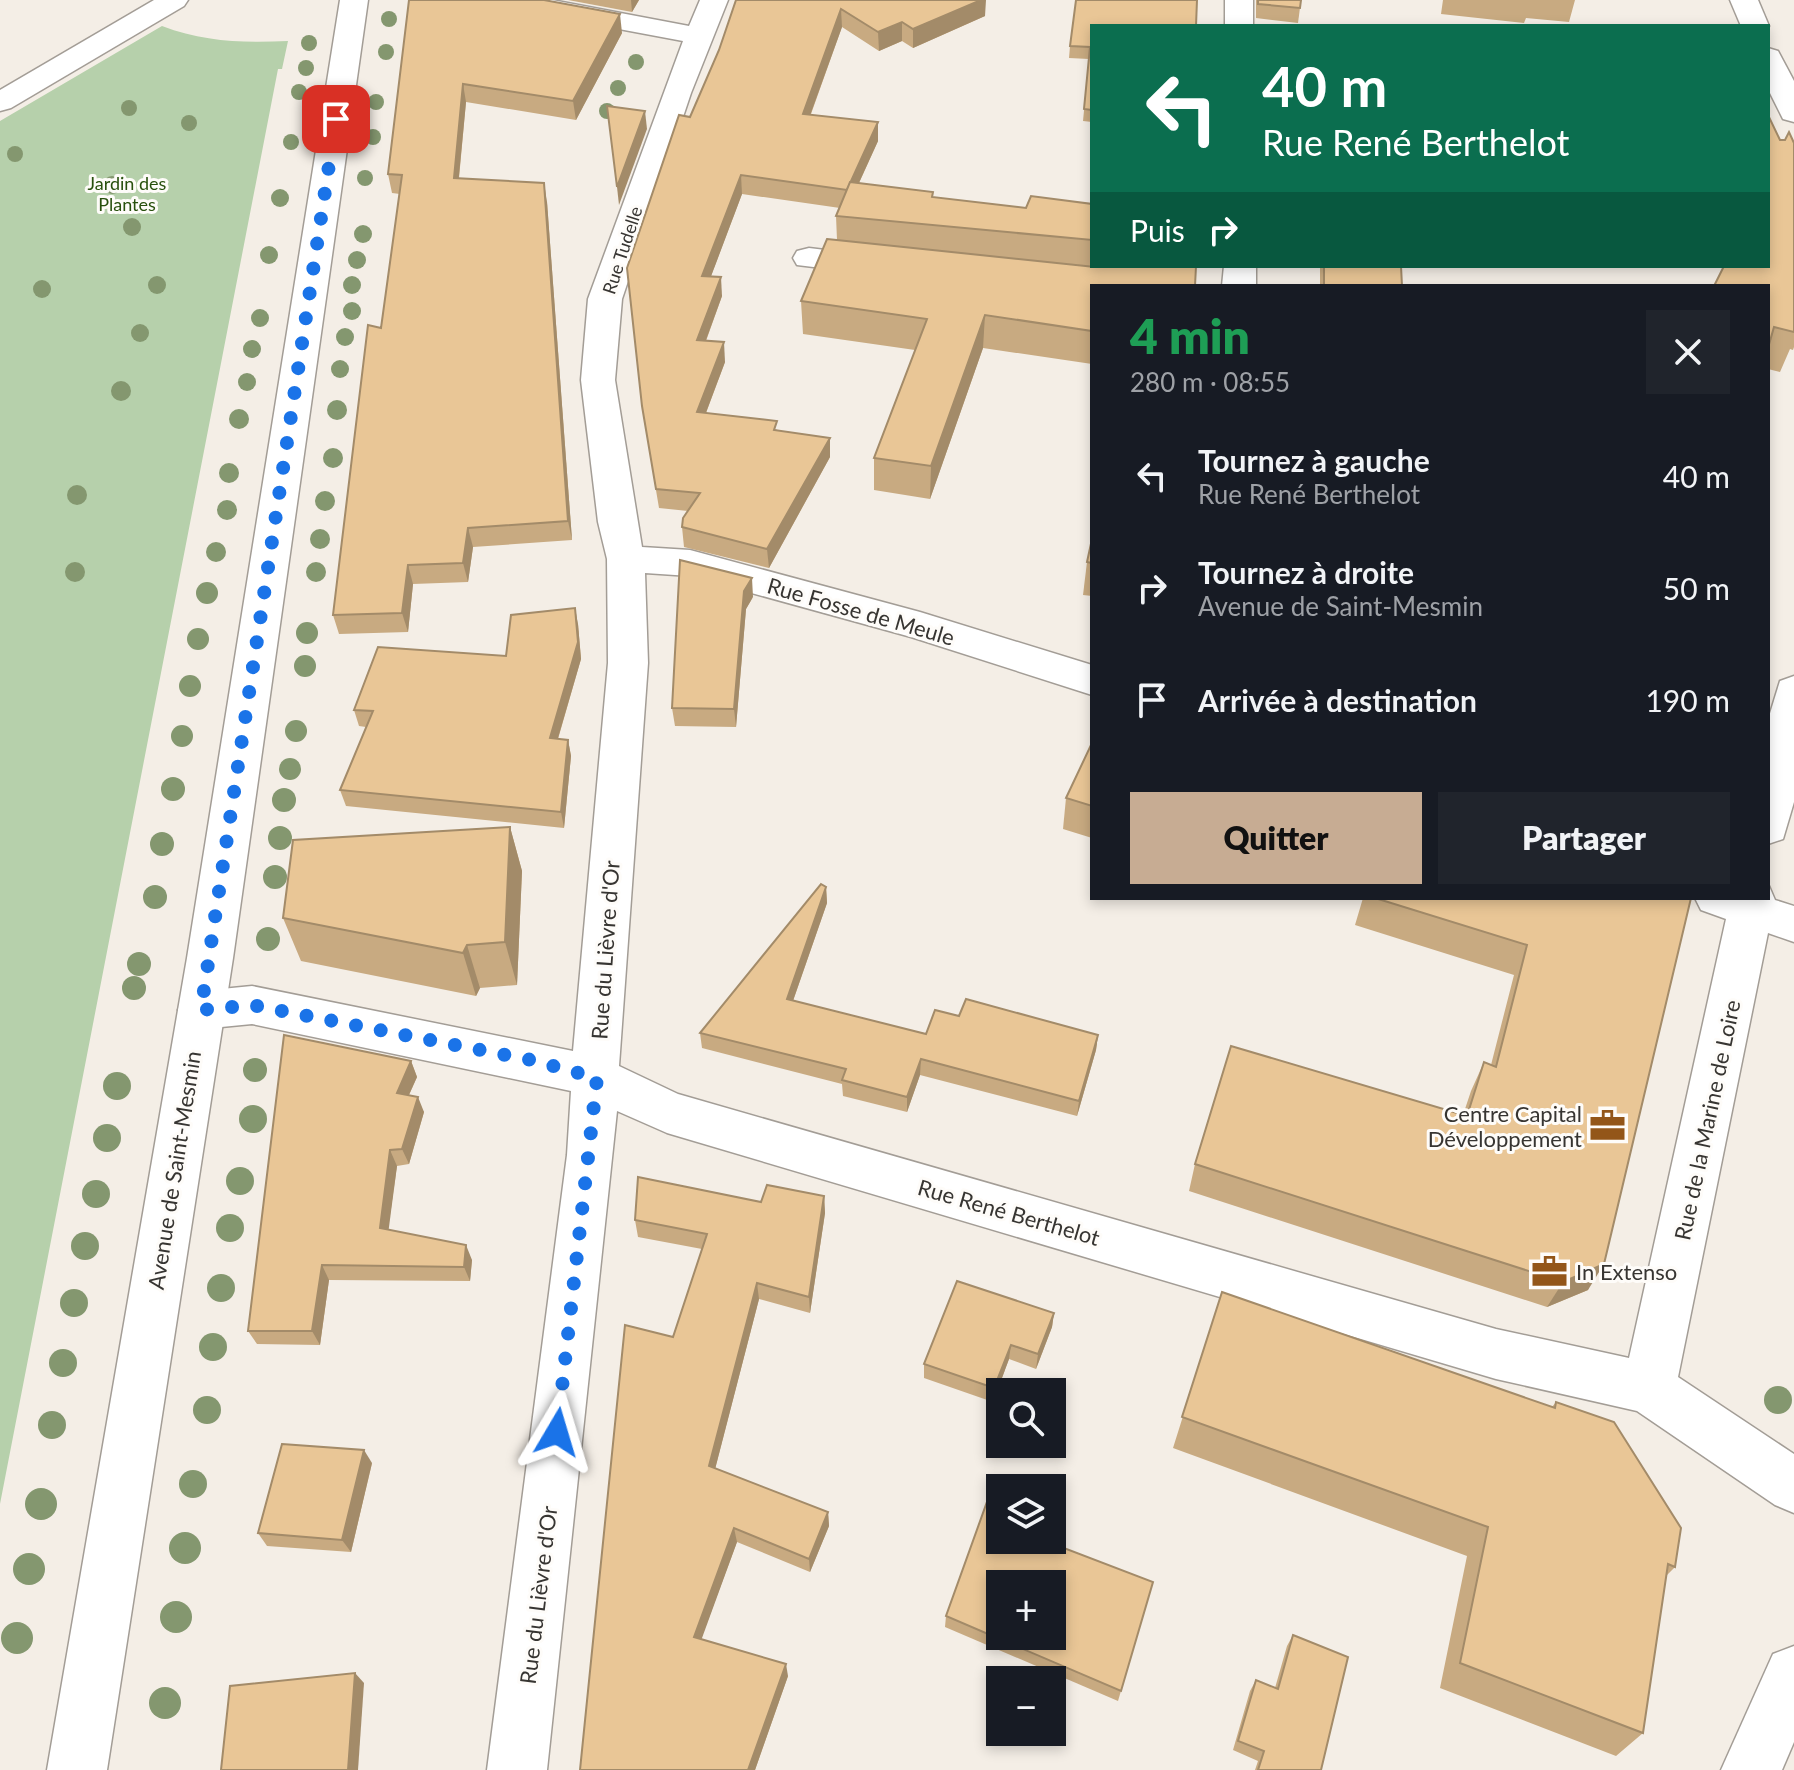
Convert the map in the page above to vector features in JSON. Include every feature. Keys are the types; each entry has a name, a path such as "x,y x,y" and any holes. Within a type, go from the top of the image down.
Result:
{"street":[{"path":"0,102 174,0"},
{"name":"Avenue de Saint-Mesmin","path":"77,1770 201,1010 354,0"},
{"path":"507,0 699,36"},
{"name":"Rue Tudelle","path":"626,559 617,522 598,380 605,299 714,0"},
{"path":"1239,0 1239,24"},
{"path":"1744,0 1754,24"},
{"path":"1770,61 1794,113"},
{"path":"809,258 903,268"},
{"name":"Rue Fosse de Meule","path":"626,559 690,563 920,626 1090,679"},
{"name":"Rue du Lièvre d'Or","path":"517,1770 597,1078 598,1023 628,663 626,559"},
{"path":"1770,817 1794,691"},
{"name":"Rue de la Marine de Loire","path":"1649,1388 1754,908"},
{"name":"Rue René Berthelot","path":"201,1010 252,1005 531,1060 597,1078 667,1112 1496,1354 1649,1388 1794,1486"},
{"path":"1751,1770 1794,1675"}],"green space":[{"name":"Jardin des Plantes","path":"162,26 224,40 288,41 282,69 278,69 0,1504 0,121"}],"building":[{"path":"409,0 544,0 620,14 573,101 463,84 454,178 544,183 568,521 468,528 463,563 408,565 402,613 333,615 368,325 381,328 402,175 388,174"},
{"path":"736,0 981,0 913,29 902,22 878,32 841,9 803,114 878,122 847,190 741,175 702,276 721,277 697,340 724,342 697,412 777,421 774,430 830,438 767,549 682,527 683,518 700,493 656,489 642,406 627,268 679,115 690,117 719,50"},
{"path":"1076,0 1197,0 1196,24 1090,24 1090,47 1070,46"},
{"path":"1258,0 1301,0 1300,8 1258,4"},
{"path":"1090,47 1090,110 1084,109"},
{"path":"607,106 645,111 617,187"},
{"path":"1770,119 1780,140 1785,140 1789,132 1794,143 1794,332 1774,327 1770,341 1770,284 1715,284 1723,268 1770,268"},
{"path":"850,182 933,192 932,197 1026,208 1031,196 1090,204 1090,240 836,216"},
{"path":"827,239 1090,268 1196,268 1195,284 1090,284 1090,331 985,315 931,466 874,458 927,319 801,301"},
{"path":"1324,268 1401,268 1402,284 1324,284"},
{"path":"680,560 752,578 744,591 734,709 672,708"},
{"path":"575,608 578,642 550,738 568,740 561,812 340,790 373,711 354,710 378,647 506,656 511,615"},
{"path":"1090,747 1090,805 1066,798"},
{"path":"510,827 505,942 467,945 463,953 283,918 293,840"},
{"path":"821,884 826,887 787,999 926,1034 935,1010 959,1016 966,999 1098,1035 1079,1101 921,1059 907,1097 842,1080 846,1069 700,1033"},
{"path":"1381,900 1691,900 1604,1264 1563,1282 1195,1164 1231,1046 1467,1116 1484,1062 1496,1067 1527,945"},
{"path":"284,1035 411,1061 397,1093 418,1097 402,1149 390,1150 380,1228 466,1245 464,1267 322,1265 312,1331 248,1331"},
{"path":"638,1177 761,1202 767,1185 824,1196 809,1297 757,1283 709,1466 828,1512 809,1559 734,1528 694,1637 786,1664 748,1770 580,1770 625,1325 673,1337 707,1234 635,1220"},
{"path":"957,1281 1054,1313 1038,1354 1011,1345 998,1378 986,1378 986,1385 924,1364"},
{"path":"1222,1292 1555,1408 1556,1402 1614,1422 1681,1528 1675,1567 1668,1564 1643,1733 1460,1663 1488,1527 1182,1417"},
{"path":"282,1444 364,1450 342,1540 258,1533"},
{"path":"986,1505 986,1554 1066,1554 1066,1549 1153,1582 1121,1691 1025,1650 1066,1650 1066,1570 986,1570 986,1633 946,1616"},
{"path":"1293,1635 1348,1657 1321,1770 1258,1770 1264,1751 1238,1741 1256,1680 1278,1689"},
{"path":"355,1673 348,1770 221,1770 230,1686"}],"place":[{"name":"Centre Capital Développement","path":"1608,1126"},
{"name":"In Extenso","path":"1550,1271"}],"route":[{"path":"336,119 201,1010 252,1005 531,1060 597,1078 591,1155 557,1432"}]}
